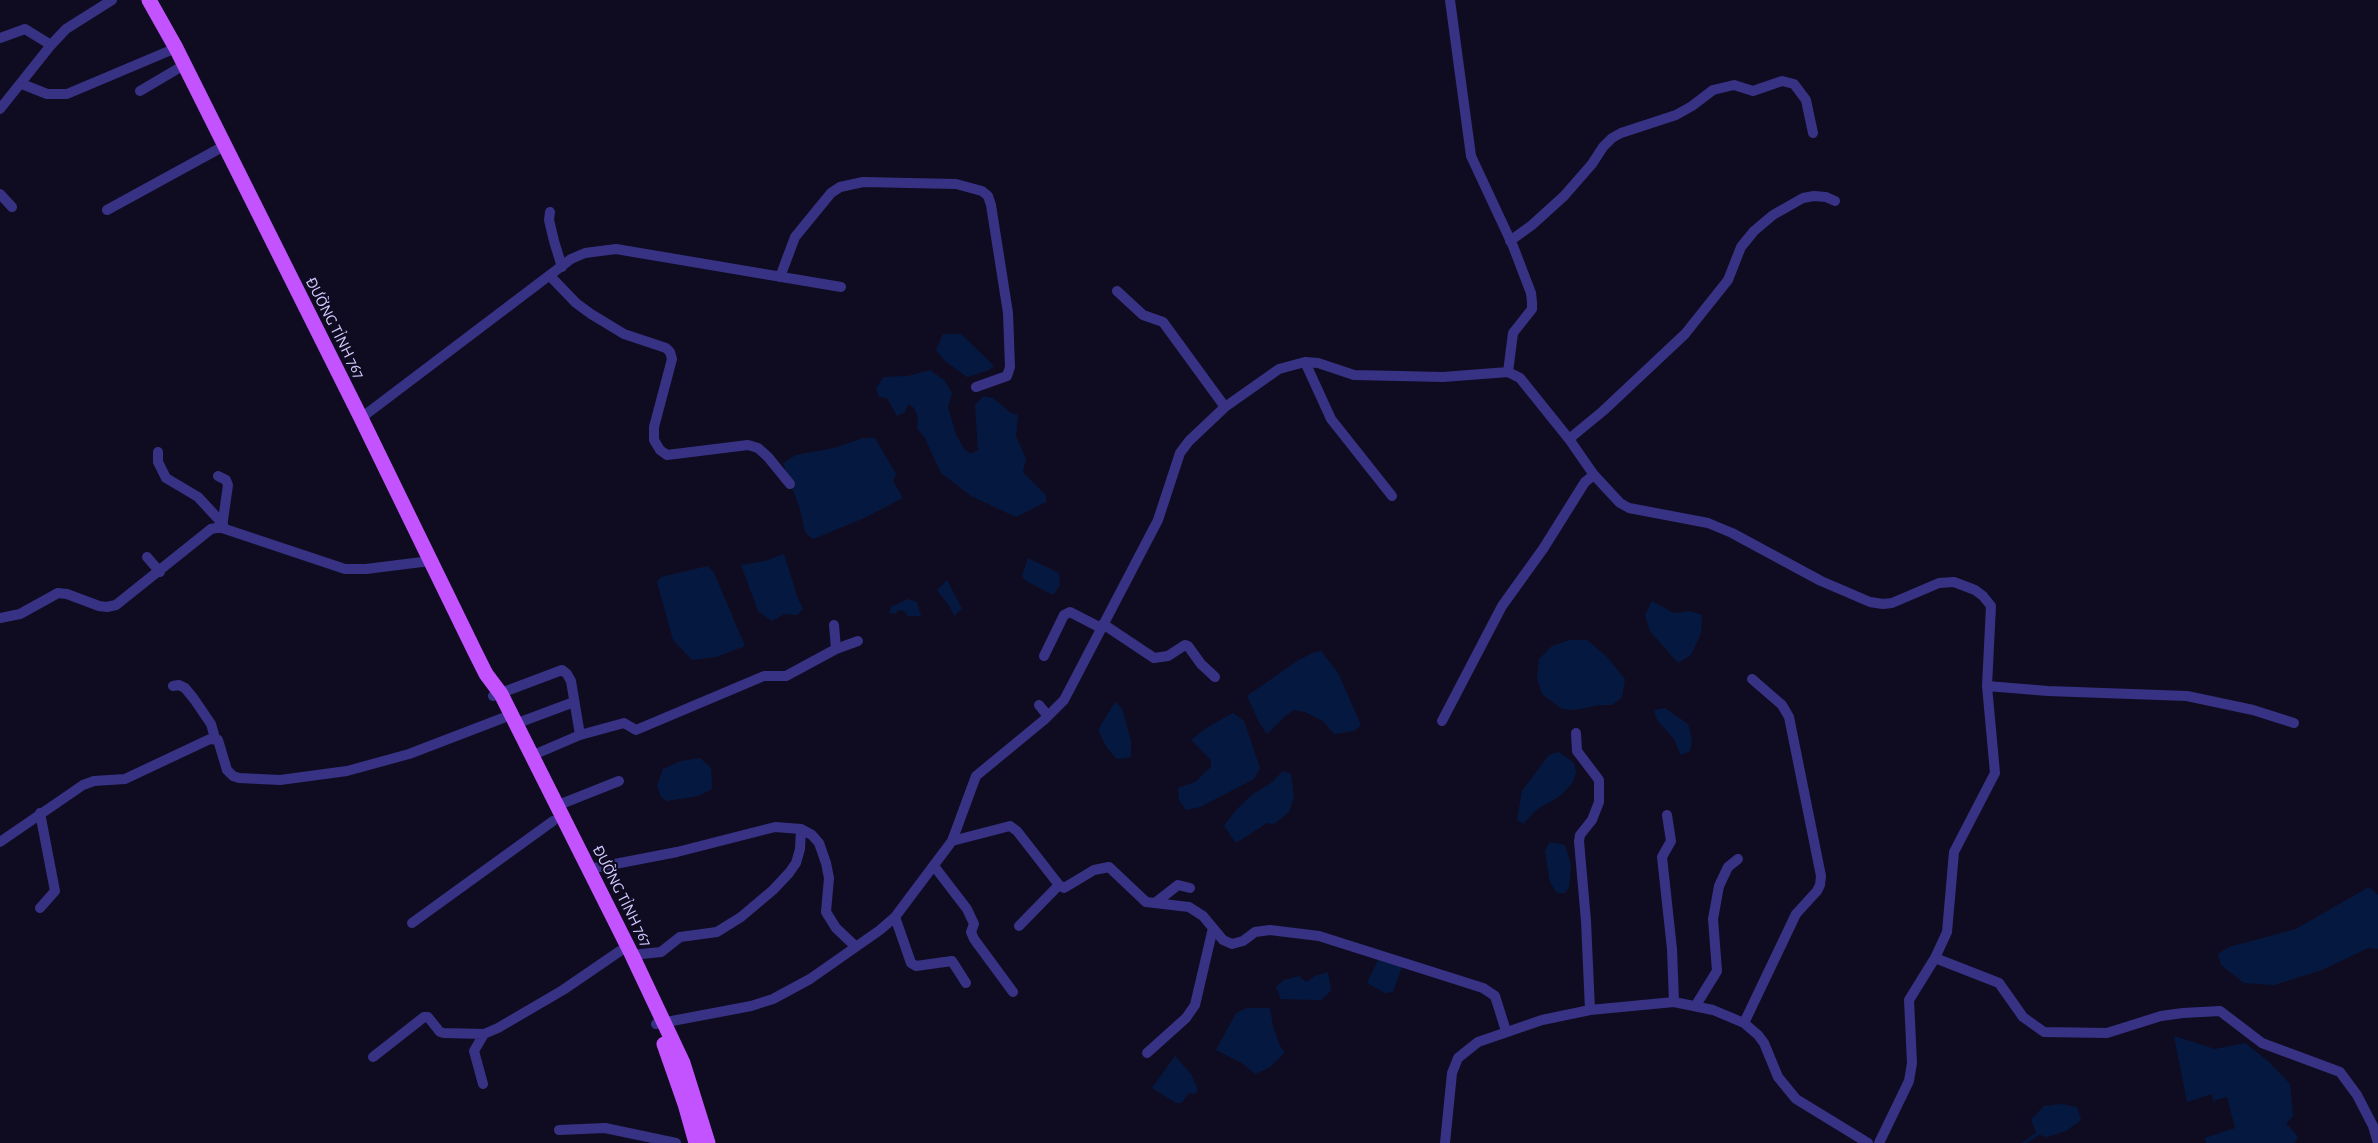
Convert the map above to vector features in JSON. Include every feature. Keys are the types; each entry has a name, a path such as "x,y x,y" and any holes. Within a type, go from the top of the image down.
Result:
{"main road":[{"name":"ĐƯỜNG TỈNH 767","path":"149,0 176,48 361,418 497,695 554,821 626,953"},
{"name":"ĐƯỜNG TỈNH 767","path":"509,721 531,756 589,869 659,1023 683,1063 708,1143"},
{"name":"ĐƯỜNG TỈNH 767","path":"659,1023 686,1104 696,1143"}],"street":[{"path":"0,109 51,45 74,24 112,0"},
{"path":"1450,0 1471,156 1531,293 1532,309 1513,333 1508,372"},
{"path":"0,38 16,30 25,29 51,45"},
{"path":"22,84 47,94 67,94 176,48"},
{"path":"140,91 184,65"},
{"path":"1510,241 1564,196 1612,138 1682,111 1713,90 1734,85 1753,91 1782,81 1794,84 1806,100 1813,133"},
{"path":"107,210 224,146"},
{"path":"780,277 795,237 831,193 840,186 864,182 956,184 982,191 988,196 991,205 1008,313 1010,367 1007,376 976,387"},
{"path":"0,194 12,207"},
{"path":"1569,440 1604,411 1685,334 1728,280 1737,255 1754,231 1773,215 1803,198 1826,197 1835,201"},
{"path":"550,212 549,220 562,267"},
{"path":"361,418 562,267 585,253 616,249 841,287"},
{"path":"550,276 576,303 591,314 624,334 666,348 670,352 672,359 654,427 654,440 660,450 667,455 748,445 758,448 768,457 790,484"},
{"path":"1117,291 1143,315 1163,322 1225,407"},
{"path":"1305,362 1331,419 1392,496"},
{"path":"659,1023 751,1006 773,999 810,979 895,917 952,841 976,776 1064,700 1158,520 1180,453 1189,441 1225,407 1279,369 1305,362 1318,363 1354,375 1443,377 1508,372 1520,378 1594,475 1620,503 1629,508 1708,523 1732,532 1821,581 1870,602 1892,603 1939,583 1954,582 1975,590 1991,606 1987,686 1995,773 1954,852 1947,932 1935,958 1909,1000 1912,1063 1909,1081 1879,1143"},
{"path":"158,452 158,462 166,478 198,497 223,526 345,569 366,569 430,561"},
{"path":"1442,721 1502,606 1544,549 1585,482 1594,475"},
{"path":"218,476 226,480 228,485 223,526"},
{"path":"0,618 20,614 58,593 107,608 116,605 211,529 223,526"},
{"path":"147,557 160,572"},
{"path":"1044,656 1064,615 1070,612 1102,626 1154,658 1168,656 1185,645 1188,646 1215,677"},
{"path":"834,625 836,649"},
{"path":"531,756 580,735 624,723 636,730 764,676 786,676 836,649 858,641"},
{"path":"497,695 562,670 571,681 580,735"},
{"path":"1744,1023 1796,914 1817,891 1821,876 1789,717 1782,705 1752,679"},
{"path":"173,686 179,685 184,688 211,724 215,738 220,743 227,770 233,776 280,780 347,771 574,702"},
{"path":"1987,686 2048,692 2187,696 2253,710 2294,723"},
{"path":"1039,705 1048,716"},
{"path":"1576,733 1577,751 1599,780 1599,802 1580,835 1579,841 1590,1010"},
{"path":"0,842 83,785 94,781 125,779 215,738"},
{"path":"556,806 620,781"},
{"path":"40,813 55,891 40,908"},
{"path":"1667,815 1671,841 1662,857 1672,949 1674,1002"},
{"path":"412,923 554,821"},
{"path":"952,841 1010,826 1017,831 1059,885 1064,888 1094,870 1109,867 1137,896 1146,902 1189,907 1203,916 1223,940 1232,944 1243,941 1255,932 1270,930 1320,936 1483,988 1495,996 1506,1031"},
{"path":"589,869 677,852 775,827 801,829 812,835 819,843 826,863 829,878 826,912 836,928 855,946"},
{"path":"373,1057 424,1017 428,1017 440,1032 484,1034 626,953 661,952 680,937 717,932 741,917 774,890 793,868 800,849 801,829"},
{"path":"1696,1005 1717,971 1713,919 1719,886 1728,867 1738,860"},
{"path":"934,866 967,909 974,924 971,932 974,939 1013,992"},
{"path":"1019,926 1059,885"},
{"path":"1155,903 1178,885 1190,888"},
{"path":"895,917 911,963 916,966 952,961 966,983"},
{"path":"1147,1053 1186,1018 1195,1005 1213,928"},
{"path":"1935,958 1994,980 2007,992 2023,1017 2044,1032 2107,1033 2161,1016 2220,1011 2262,1043 2340,1072 2357,1095 2373,1126 2378,1143"},
{"path":"1445,1143 1452,1073 1458,1058 1479,1042 1542,1020 1590,1010 1674,1002 1696,1005 1744,1023 1764,1043 1778,1077 1797,1100 1868,1143"},
{"path":"483,1084 474,1051 484,1034"},
{"path":"559,1130 605,1128 676,1143"}],"water":[{"path":"943,334 961,334 994,366 989,370 967,377 945,361 936,350"},
{"path":"930,370 944,380 952,393 948,407 956,435 965,450 971,454 978,450 975,405 983,396 993,398 1011,413 1018,415 1016,436 1026,459 1023,472 1046,495 1046,502 1016,517 971,496 941,473 925,438 917,428 918,417 914,408 908,404 905,412 897,416 887,398 879,397 876,388 884,377 908,376"},
{"path":"863,438 875,438 896,474 893,481 903,498 862,519 813,539 805,532 800,509 783,463 796,455 834,448"},
{"path":"784,554 803,609 797,615 784,614 772,621 758,611 741,565 765,561"},
{"path":"1028,558 1059,573 1060,585 1053,595 1026,581 1022,576"},
{"path":"708,566 714,573 745,646 716,657 692,660 673,640 657,582 661,577"},
{"path":"947,580 962,609 954,616 937,590"},
{"path":"908,599 917,602 921,616 908,616 904,611 899,610 895,614 889,613 891,607"},
{"path":"1652,601 1674,613 1690,611 1702,615 1701,633 1691,655 1678,663 1650,631 1645,615"},
{"path":"1570,640 1587,640 1606,656 1625,679 1622,697 1612,705 1575,710 1562,709 1542,694 1537,678 1539,659 1552,646"},
{"path":"1321,651 1338,673 1361,725 1354,731 1334,734 1323,721 1305,712 1294,710 1267,734 1247,696 1297,661"},
{"path":"1115,702 1122,708 1131,741 1131,757 1117,759 1107,748 1098,730"},
{"path":"1665,708 1688,724 1692,740 1690,751 1681,755 1674,739 1657,720 1654,710"},
{"path":"1233,713 1244,721 1260,768 1254,779 1200,807 1186,810 1179,800 1178,788 1195,782 1211,767 1211,760 1191,740"},
{"path":"1559,752 1574,763 1576,772 1573,782 1560,796 1536,810 1523,824 1517,820 1522,791 1549,755"},
{"path":"700,758 711,768 712,789 698,796 667,801 661,797 657,786 663,769 681,761"},
{"path":"1283,771 1291,774 1294,797 1289,812 1274,824 1267,823 1236,843 1224,826 1253,794 1271,783"},
{"path":"1550,842 1565,845 1571,865 1569,887 1565,893 1557,893 1550,882 1545,851"},
{"path":"2369,887 2378,895 2378,949 2368,948 2322,970 2274,985 2244,983 2221,965 2218,954 2229,947 2296,929"},
{"path":"1378,960 1402,967 1393,992 1385,993 1367,983"},
{"path":"1328,972 1331,991 1321,1000 1281,999 1276,987 1284,980 1299,976 1306,982"},
{"path":"1247,1008 1270,1008 1273,1027 1280,1046 1285,1052 1270,1067 1255,1074 1242,1063 1216,1050 1236,1013"},
{"path":"2174,1036 2215,1049 2245,1043 2270,1063 2290,1084 2293,1116 2286,1123 2298,1137 2295,1143 2206,1143 2205,1138 2235,1128 2227,1097 2213,1101 2212,1094 2187,1102"},
{"path":"1175,1056 1191,1074 1198,1090 1195,1094 1189,1093 1181,1103 1176,1103 1152,1088"},
{"path":"2062,1104 2077,1107 2081,1120 2066,1131 2047,1137 2037,1134 2031,1120 2044,1106"}],"waterway":[{"path":"2024,1143 2037,1134"}]}
